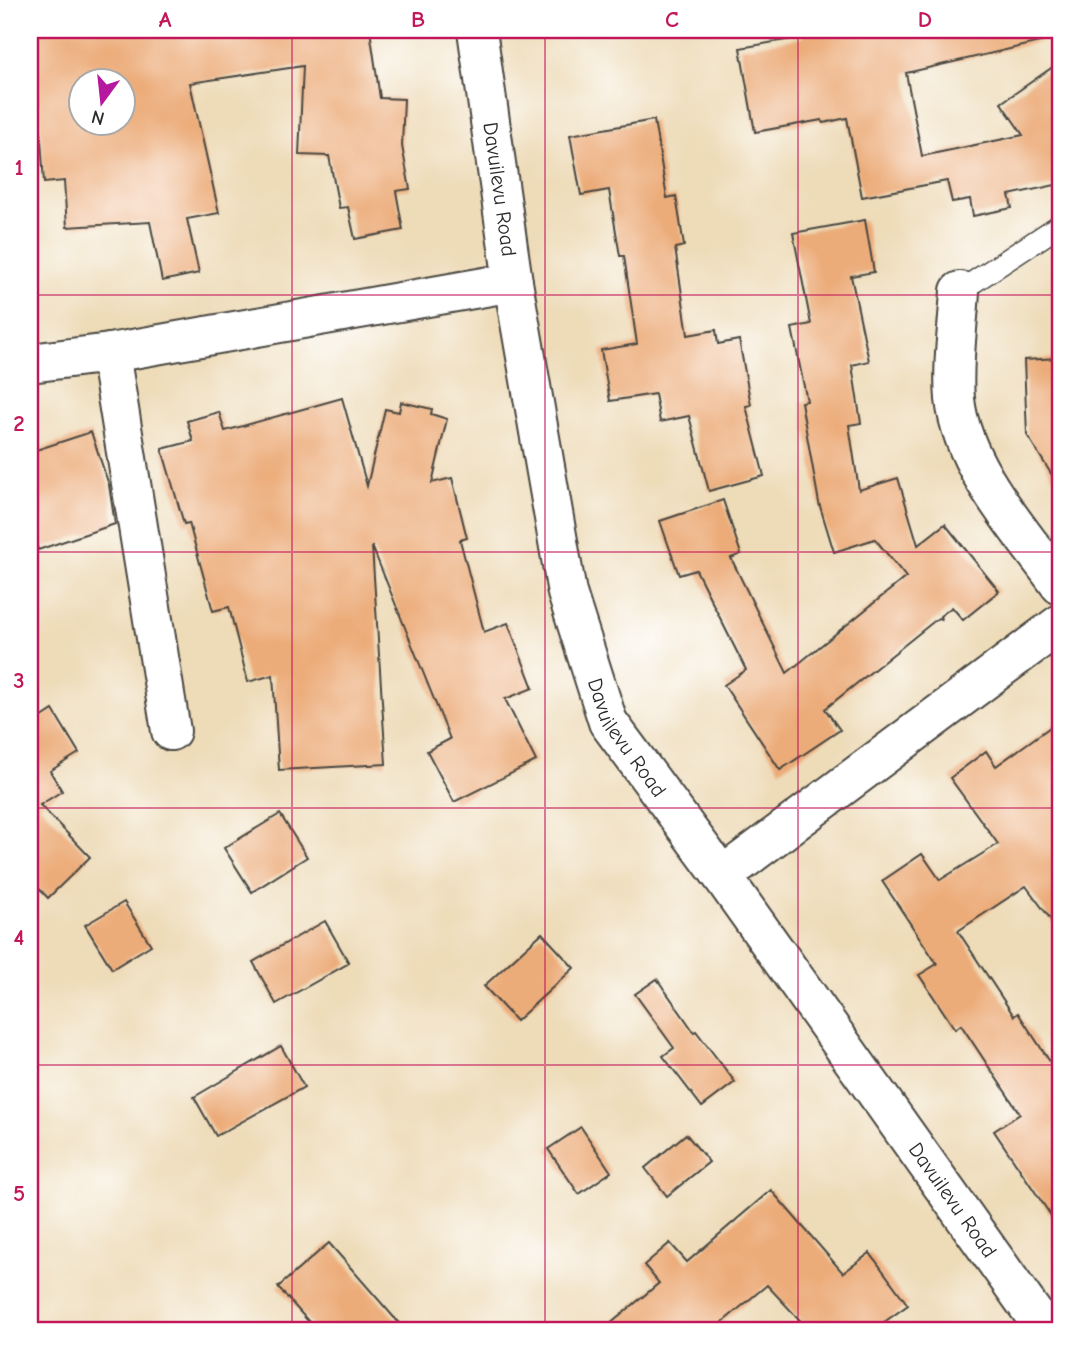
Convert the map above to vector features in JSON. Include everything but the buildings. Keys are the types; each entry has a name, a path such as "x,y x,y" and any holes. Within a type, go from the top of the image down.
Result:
{"street":[{"name":"Davuilevu Road","path":"477,30 513,282 568,593 608,722 722,876 1045,1330"},
{"path":"30,363 110,353 513,282"},
{"path":"960,291 955,398 967,447 1008,513 1060,585"},
{"path":"110,353 171,731"},
{"path":"722,876 1060,624"}],"lane":[{"path":"960,291 1060,225"}]}
